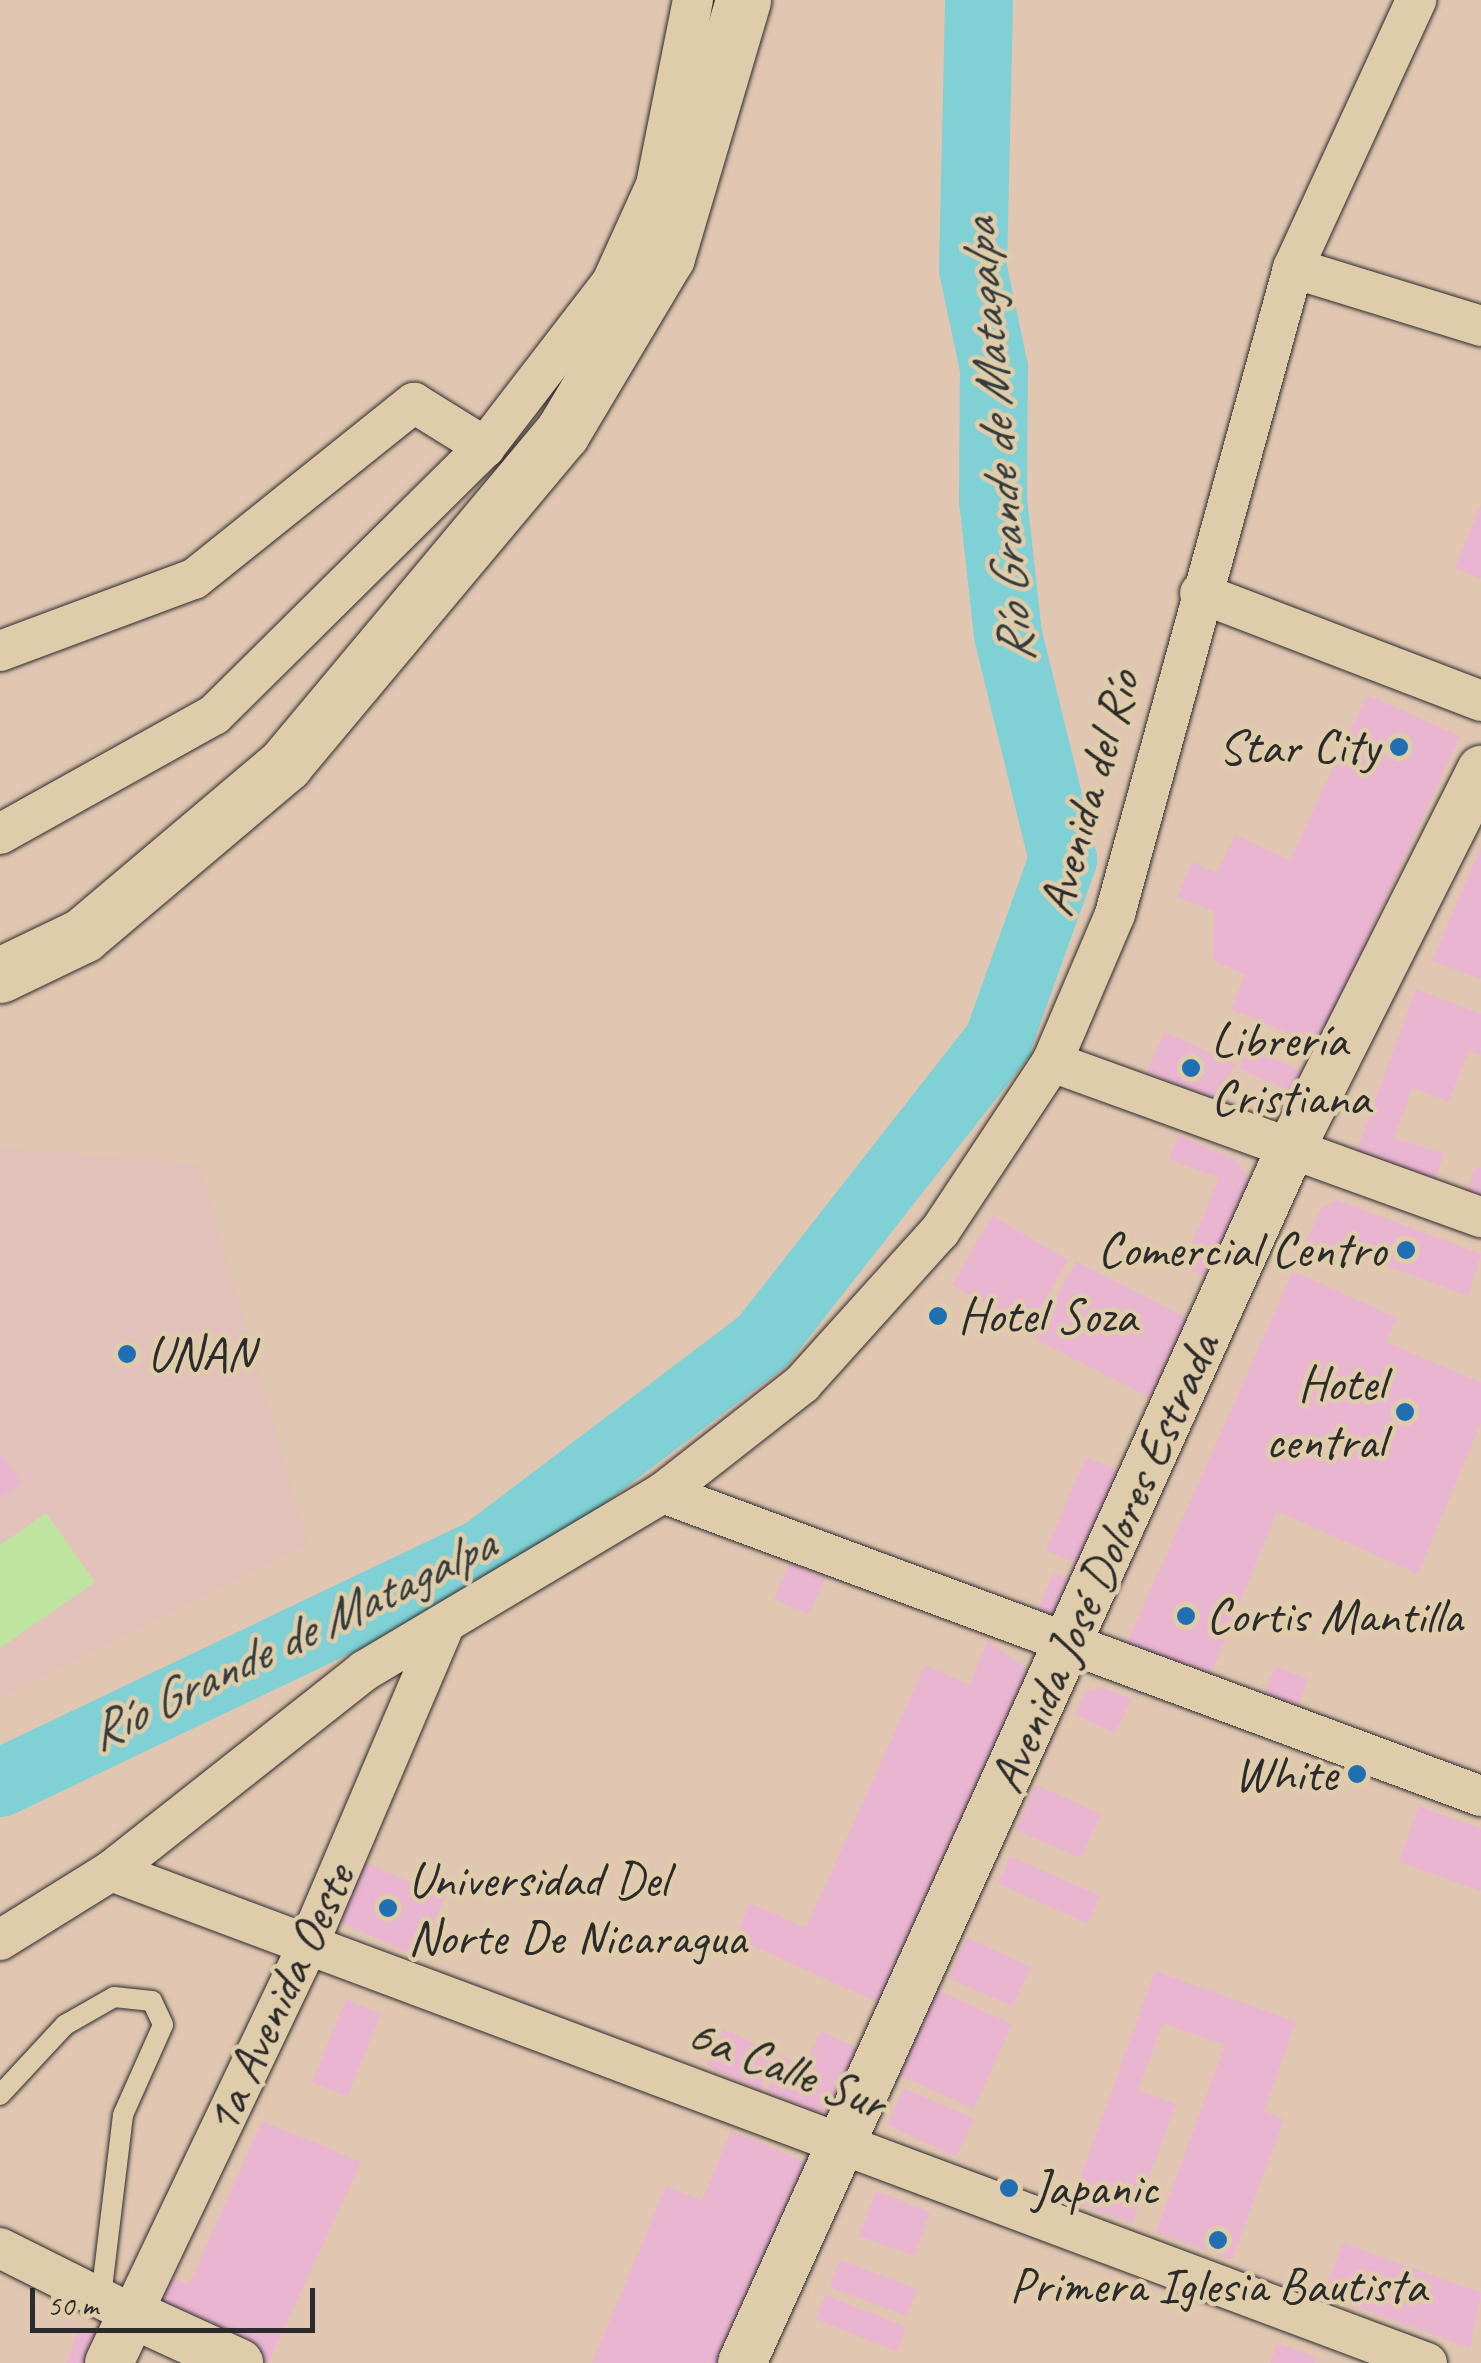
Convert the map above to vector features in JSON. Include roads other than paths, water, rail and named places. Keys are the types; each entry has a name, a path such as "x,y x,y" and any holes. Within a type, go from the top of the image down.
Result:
{"main road":[{"path":"0,976 82,935 285,764 562,433 667,258 743,0"}],"street":[{"path":"0,834 214,715 485,447 612,282 656,184 693,0"},
{"name":"Avenida del Río","path":"111,1871 364,1671 442,1631 663,1493 802,1384 940,1231 1052,1062 1116,914 1200,593 1293,268 1416,0"},
{"path":"1293,268 1481,326"},
{"path":"0,651 194,579 414,403 485,447"},
{"path":"1200,593 1481,701"},
{"name":"Avenida José Dolores Estrada","path":"742,2363 1289,1152 1481,770"},
{"path":"1052,1062 1289,1152 1481,1216"},
{"path":"663,1493 1481,1796"},
{"name":"1a Avenida Oeste","path":"108,2363 116,2306 308,1945 442,1631"},
{"path":"0,1940 111,1871"},
{"name":"6a Calle Sur","path":"111,1871 1426,2363"},
{"path":"0,2248 240,2363"}],"lane":[{"path":"0,2094 65,2025 114,1997 152,2001 163,2025 123,2115 116,2306"}],"waterway":[{"name":"Río Grande de Matagalpa","path":"0,1783 484,1552 763,1341 998,1041 1063,859 1008,635 993,500 994,368 973,269 979,0"},
{"path":"998,1041 1026,1053"}],"place":[{"name":"Star City","path":"1399,747"},
{"name":"Librería Cristiana","path":"1191,1068"},
{"name":"Comercial Centro","path":"1406,1250"},
{"name":"Hotel Soza","path":"938,1316"},
{"name":"UNAN","path":"127,1354"},
{"name":"Hotel central","path":"1405,1412"},
{"name":"Cortis Mantilla","path":"1186,1616"},
{"name":"White","path":"1357,1774"},
{"name":"Universidad Del Norte De Nicaragua","path":"388,1908"},
{"name":"Japanic","path":"1009,2188"},
{"name":"Primera Iglesia Bautista","path":"1218,2240"}]}
